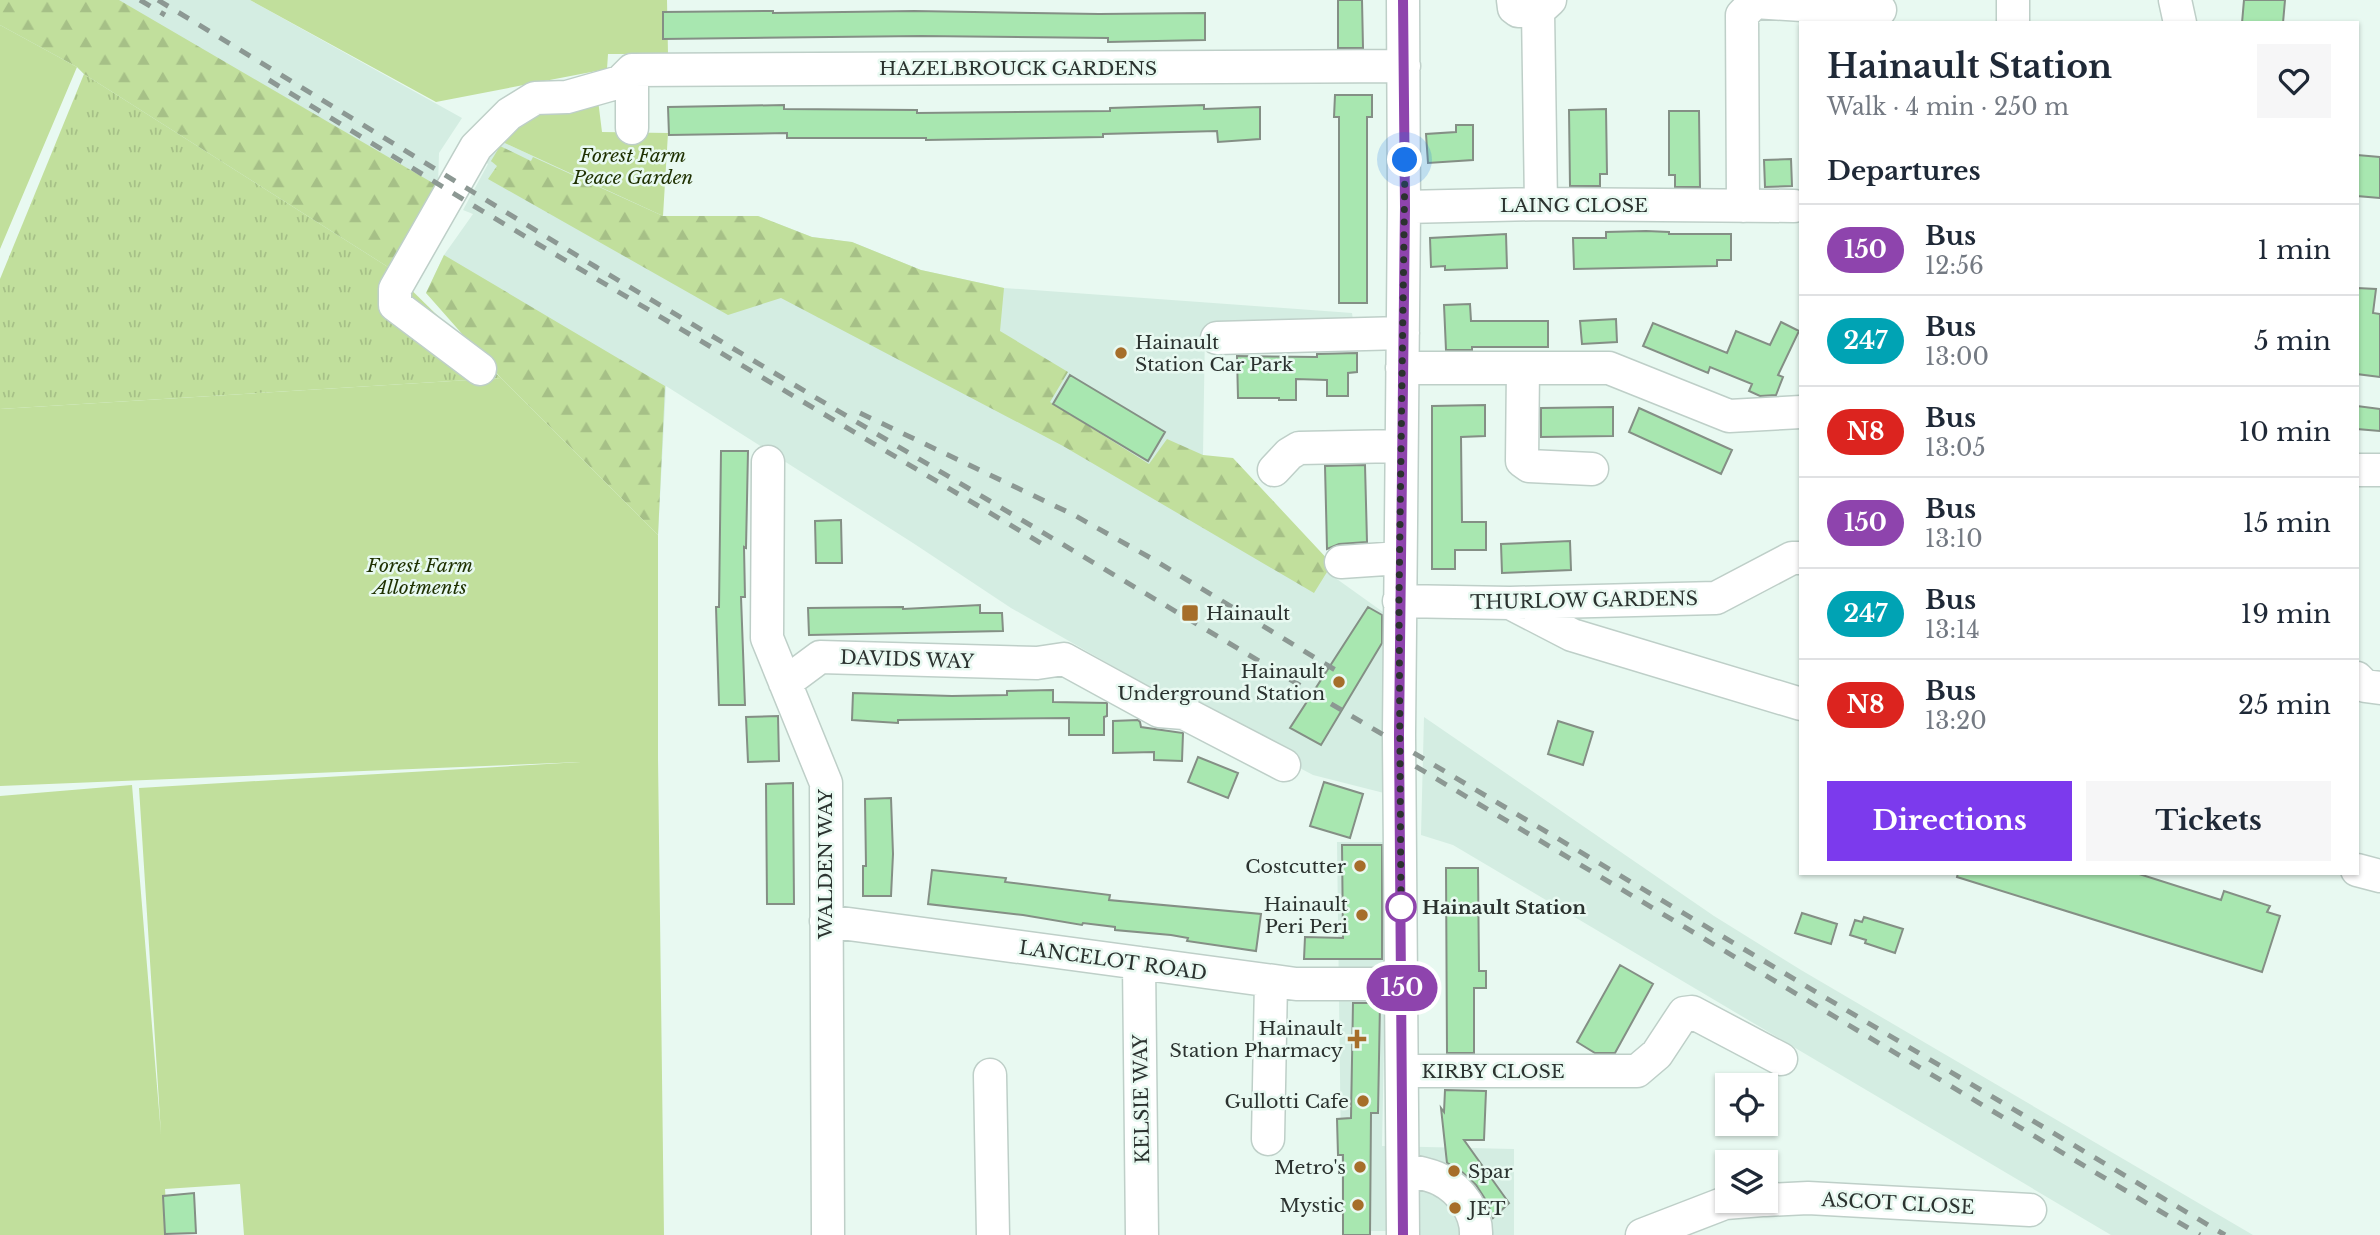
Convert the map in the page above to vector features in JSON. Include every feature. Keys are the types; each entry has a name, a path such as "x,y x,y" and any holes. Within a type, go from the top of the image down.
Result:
{"street":[{"path":"1403,0 1405,207 1399,601 1402,984 1403,1071 1416,1173 1403,1235"},
{"path":"2013,0 2013,21"},
{"path":"2175,0 2180,21"},
{"path":"1743,206 1742,15 1755,2 1880,10"},
{"path":"1534,4 1541,204"},
{"name":"HAZELBROUCK GARDENS","path":"632,70 1405,66"},
{"path":"480,369 395,305 395,289 476,147 509,114 535,98 567,97 620,82 632,70"},
{"path":"632,70 632,128"},
{"name":"LAING CLOSE","path":"1405,207 1541,204 1794,206"},
{"path":"1217,338 1402,333"},
{"path":"1402,368 1609,368 1729,416 1799,412"},
{"path":"1523,368 1522,461 1529,466 1592,469"},
{"path":"1274,470 1289,454 1300,448 1401,446"},
{"name":"WALDEN WAY","path":"768,462 767,638 826,783 828,1235"},
{"path":"2359,470 2380,470"},
{"path":"1341,562 1400,558"},
{"name":"THURLOW GARDENS","path":"1399,601 1510,603 1716,598 1792,558 1799,558"},
{"path":"1510,603 1573,635 1799,703"},
{"name":"DAVIDS WAY","path":"785,683 820,657 1037,663 1064,659 1159,711 1184,713 1284,765"},
{"path":"2359,871 2380,876"},
{"name":"LANCELOT ROAD","path":"826,921 1296,984 1402,984"},
{"name":"KELSIE WAY","path":"1139,963 1142,1235"},
{"path":"1268,1139 1271,981"},
{"name":"KIRBY CLOSE","path":"1403,1071 1637,1071 1657,1054 1684,1013 1692,1012 1781,1059"},
{"path":"978,1235 984,1084 993,1235"},
{"path":"1416,1173 1440,1179 1454,1189 1472,1211 1476,1233"},
{"name":"ASCOT CLOSE","path":"1778,1199 1808,1198 2030,1210"},
{"name":"ASCOT CLOSE","path":"1642,1235 1715,1207"}],"shaded area":[{"path":"0,0 250,0 462,118 439,153 438,186 388,267 84,74 77,67 0,25"},
{"path":"496,139 663,216 758,216 812,237 852,242 921,270 1004,288 1352,313 1355,334 1205,329 1203,455 1251,488 1264,527 1383,612 1384,793 1313,775 1188,709 1011,608 666,386 658,535 541,390 426,293 444,255 473,214 463,210 488,164 483,161"},
{"path":"1424,717 1714,916 1801,970 2253,1235 2111,1235 1453,845 1421,835"},
{"path":"1337,842 1388,842 1382,1146 1514,1149 1514,1235 1386,1235 1386,1231 1342,1231"}],"green space":[{"path":"0,0 119,0 438,186 388,267 84,74 77,67 0,25"},
{"path":"250,0 667,0 668,54 608,54 607,69 436,102"},
{"path":"0,25 77,67 0,249"},
{"path":"84,74 388,267 501,378 0,409 0,279"},
{"name":"Forest Farm Peace Garden","path":"598,100 602,132 668,133 663,216 496,139 517,115"},
{"path":"500,146 531,161 533,157 663,216 758,216 812,237 852,242 921,270 1004,288 1000,331 1068,372 1050,402 1149,464 1167,439 1203,455 1233,458 1332,564 1314,593 1063,446 781,298 728,315 488,179 497,166 491,161"},
{"path":"444,255 665,386 658,535 501,378 426,293"},
{"name":"Forest Farm Allotments","path":"501,378 658,535 664,1235 244,1235 240,1184 165,1189 168,1235 0,1235 0,796 132,785 161,1134 139,788 581,762 0,786 0,409"}],"building":[{"path":"1338,0 1362,0 1363,48 1338,48"},
{"path":"2244,0 2285,0 2283,21 2242,21"},
{"path":"663,12 1205,13 1205,40 1108,42 1108,38 921,36 663,39"},
{"path":"1335,95 1372,95 1372,117 1367,117 1367,303 1339,303 1339,117 1334,117"},
{"path":"784,105 784,109 917,110 917,113 1110,111 1110,108 1204,105 1204,109 1260,107 1260,139 1218,142 1217,131 1103,134 1103,137 926,140 787,138 787,133 669,135 668,107"},
{"path":"1606,109 1607,174 1600,174 1600,186 1570,186 1569,110"},
{"path":"1669,111 1699,111 1700,187 1675,187 1675,175 1669,175"},
{"path":"1456,125 1473,125 1473,160 1428,163 1426,134 1456,132"},
{"path":"2359,155 2380,157 2380,198 2359,196"},
{"path":"1791,159 1792,186 1765,187 1764,160"},
{"path":"1646,231 1669,234 1731,234 1731,260 1717,260 1717,266 1574,269 1573,238 1606,238 1606,232"},
{"path":"1506,234 1507,268 1445,270 1445,266 1431,267 1430,238"},
{"path":"2359,288 2376,289 2373,313 2380,314 2380,377 2359,374"},
{"path":"1470,304 1471,321 1548,321 1548,347 1472,347 1472,350 1446,350 1444,305"},
{"path":"1616,319 1617,342 1582,344 1580,321"},
{"path":"1781,322 1799,331 1778,375 1783,377 1776,395 1760,396 1749,391 1752,384 1710,367 1708,373 1643,346 1653,323 1727,353 1736,331 1770,345"},
{"path":"1357,353 1357,372 1348,373 1348,396 1327,396 1327,380 1296,379 1296,400 1238,398 1237,356 1317,357 1317,354"},
{"path":"1070,375 1165,432 1148,461 1053,404"},
{"path":"1485,405 1485,436 1461,437 1462,522 1486,522 1486,550 1455,550 1455,569 1432,569 1432,406"},
{"path":"2359,406 2380,409 2380,431 2359,429"},
{"path":"1613,407 1613,436 1541,437 1541,408"},
{"path":"1639,408 1732,450 1721,474 1629,432"},
{"path":"721,451 748,451 745,597 741,597 745,705 719,705 716,607 719,607"},
{"path":"1365,465 1367,542 1339,544 1327,549 1325,466"},
{"path":"841,520 842,563 816,563 815,521"},
{"path":"1570,541 1571,570 1502,573 1501,544"},
{"path":"980,605 980,613 1002,613 1003,631 809,635 808,608 903,609"},
{"name":"Hainault Underground Station","path":"1368,607 1382,615 1382,643 1321,745 1290,728"},
{"path":"1053,690 1053,702 1107,703 1104,735 1069,735 1069,718 898,720 898,723 852,720 853,693 952,696 1007,695 1007,691"},
{"path":"778,716 779,761 748,762 746,717"},
{"path":"1138,720 1141,727 1183,733 1182,761 1154,760 1154,752 1113,753 1113,721"},
{"path":"1558,721 1593,732 1583,765 1548,754"},
{"path":"1198,757 1238,773 1228,798 1188,782"},
{"path":"1324,782 1363,794 1350,838 1310,826"},
{"path":"793,783 794,904 767,904 766,784"},
{"path":"891,798 891,896 863,896 863,866 866,866 865,799"},
{"path":"1342,845 1382,845 1382,959 1304,959 1305,937 1343,938"},
{"path":"1446,868 1478,868 1479,971 1486,971 1486,988 1474,988 1474,1053 1447,1053"},
{"path":"932,870 1006,878 1005,882 1110,895 1109,900 1261,914 1256,951 1187,941 1188,938 1171,935 1115,930 1115,927 928,904"},
{"path":"2142,875 2221,900 2224,891 2270,906 2267,912 2280,916 2262,972 1957,877"},
{"path":"1802,913 1837,924 1831,944 1795,933"},
{"path":"1864,917 1903,929 1895,953 1850,935 1855,920 1862,922"},
{"path":"1620,965 1653,984 1615,1053 1595,1053 1577,1042"},
{"path":"1353,1003 1380,1003 1378,1113 1371,1113 1370,1235 1343,1235 1343,1155 1338,1155 1337,1119 1351,1118"},
{"path":"1445,1090 1486,1091 1484,1140 1464,1140 1509,1203 1493,1218 1476,1185 1460,1170 1447,1163 1441,1108 1444,1112"},
{"path":"194,1193 196,1233 165,1234 163,1196"}],"railway":[{"path":"140,0 165,15"},
{"path":"158,0 596,267 2225,1235"},
{"path":"269,80 474,206 1049,548"},
{"path":"860,413 1074,515 1156,561 1337,671"},
{"path":"1395,754 2200,1235"}],"bus line":[{"name":"150","path":"1403,0 1405,207 1399,601 1403,1235"}],"place":[{"name":"Hainault Station Car Park","path":"1121,353"},
{"name":"Hainault","path":"1190,613"},
{"name":"Hainault Underground Station","path":"1339,682"},
{"name":"Costcutter","path":"1360,866"},
{"name":"Hainault Station","path":"1401,907"},
{"name":"Hainault Peri Peri","path":"1362,915"},
{"name":"Hainault Station Pharmacy","path":"1357,1039"},
{"name":"Gullotti Cafe","path":"1363,1101"},
{"name":"Metro's","path":"1360,1167"},
{"name":"Spar","path":"1454,1171"},
{"name":"Mystic","path":"1358,1205"},
{"name":"JET","path":"1455,1208"}],"route":[{"path":"1401,907 1401,911 1399,601 1405,160"}]}
